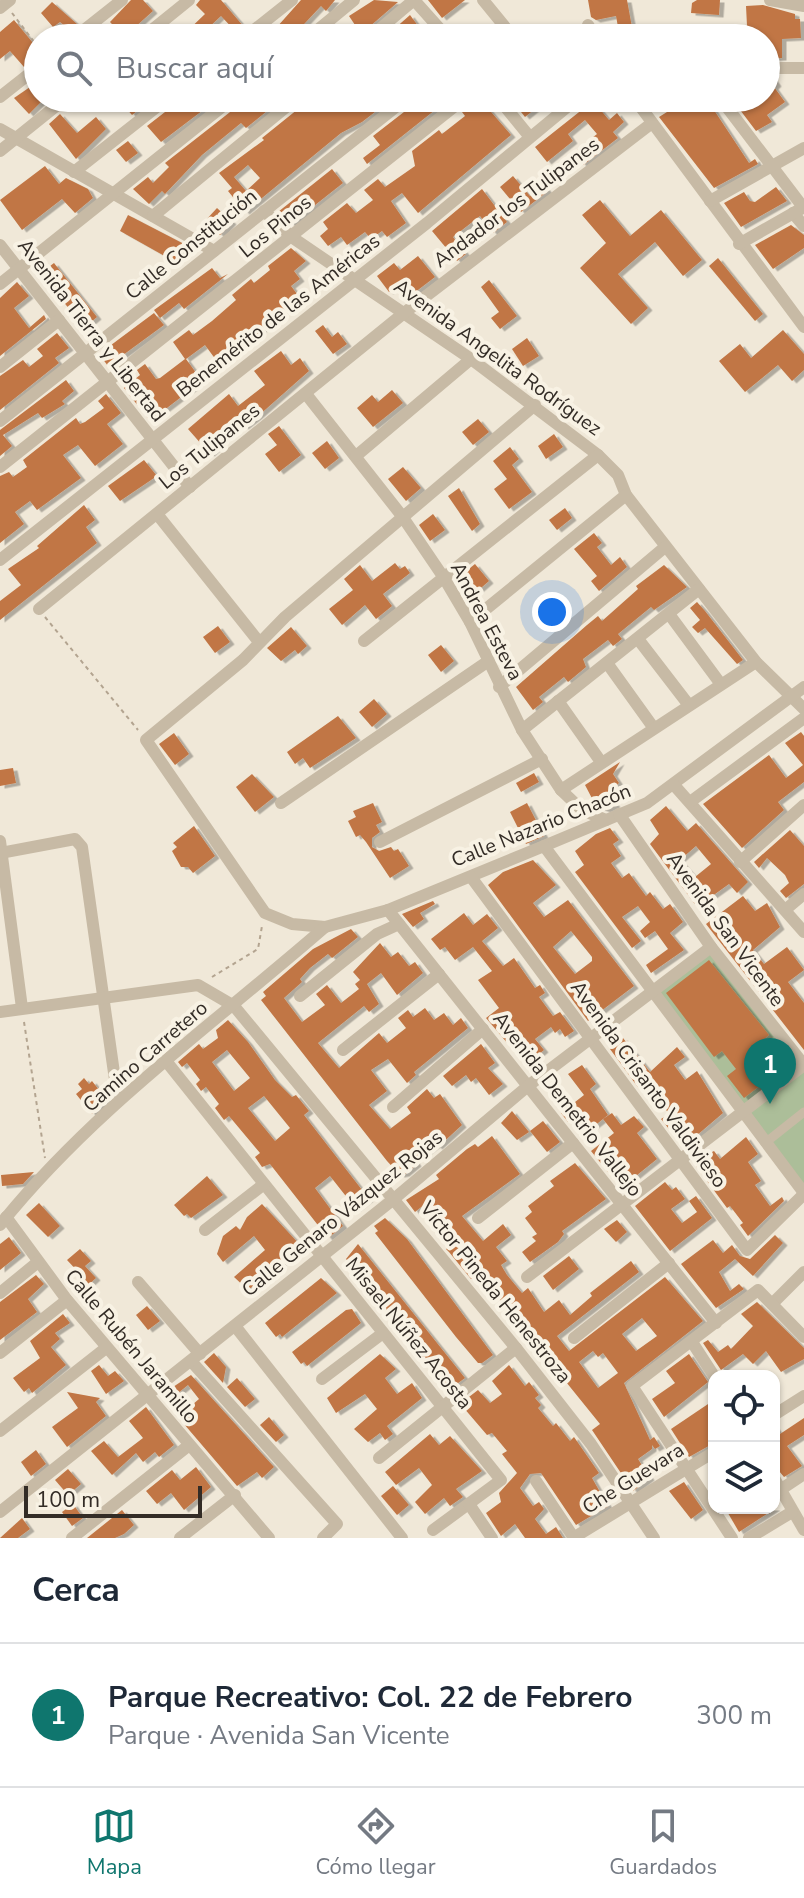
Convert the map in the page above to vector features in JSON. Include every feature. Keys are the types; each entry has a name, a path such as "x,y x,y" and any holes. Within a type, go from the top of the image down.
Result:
{"street":[{"path":"92,24 122,0"},
{"path":"159,24 189,0"},
{"path":"262,24 292,0"},
{"path":"325,24 354,0"},
{"path":"386,24 414,0 435,24"},
{"path":"483,0 503,24"},
{"path":"770,0 804,6"},
{"path":"780,68 804,68"},
{"path":"0,97 24,78"},
{"path":"0,151 48,112"},
{"path":"74,172 150,112"},
{"path":"0,284 215,112"},
{"path":"153,216 280,112"},
{"name":"Calle Constitución","path":"0,421 389,112"},
{"name":"Los Pinos","path":"0,467 293,238 448,112"},
{"path":"509,112 529,136"},
{"name":"Benemérito de las Américas","path":"0,560 355,279 556,112"},
{"path":"644,112 739,244 804,327"},
{"path":"731,112 773,166 800,209 804,226"},
{"name":"Andador los Tulipanes","path":"404,313 652,123"},
{"path":"0,129 214,251"},
{"path":"710,201 804,148"},
{"path":"739,244 800,209"},
{"name":"Avenida Angelita Rodríguez","path":"264,211 293,238 471,359 598,455 618,475 626,495 756,662 804,709"},
{"name":"Avenida Tierra y Libertad","path":"0,245 190,487"},
{"name":"Los Tulipanes","path":"39,609 404,313"},
{"path":"0,367 59,320"},
{"path":"356,456 471,359"},
{"name":"Andrea Esteva","path":"306,394 402,516 444,578 470,622 522,730 561,790 582,810 606,820"},
{"path":"265,913 146,740 243,660 259,642 402,516 535,405"},
{"path":"364,641 598,455"},
{"path":"470,622 626,495"},
{"path":"157,514 259,642"},
{"path":"499,687 665,547"},
{"path":"522,730 699,589"},
{"path":"669,614 720,683"},
{"path":"638,639 688,704"},
{"path":"281,803 487,662"},
{"path":"561,790 756,662"},
{"path":"607,663 653,727"},
{"name":"Calle Nazario Chacón","path":"265,913 292,924 325,927 388,910 471,877 647,803 804,687"},
{"path":"558,701 601,762"},
{"path":"690,802 801,725"},
{"path":"380,842 542,759"},
{"path":"674,785 804,932"},
{"path":"740,862 804,805"},
{"name":"Avenida San Vicente","path":"619,814 711,947 804,1065"},
{"path":"22,1008 1,849 79,842 118,1101"},
{"path":"544,846 804,1194"},
{"name":"Avenida Crisanto Valdivieso","path":"471,877 747,1250 804,1194"},
{"path":"785,910 804,894"},
{"name":"Avenida Demetrio Vallejo","path":"388,910 716,1323"},
{"path":"300,996 377,934 399,924"},
{"name":"Camino Carretero","path":"3,1221 47,1171 118,1101 325,927"},
{"name":"Calle Genaro Vázquez Rojas","path":"0,1512 395,1198 528,1086 711,947"},
{"path":"343,1050 439,974"},
{"path":"0,1012 198,985"},
{"name":"Víctor Pineda Henestroza","path":"198,985 234,1006 395,1198 516,1348 631,1501 654,1538"},
{"path":"393,1107 483,1029"},
{"name":"Misael Núñez Acosta","path":"166,1061 501,1480 469,1504"},
{"path":"527,1277 804,1065"},
{"path":"765,1143 804,1112"},
{"path":"478,1218 573,1143"},
{"path":"205,1230 264,1184"},
{"name":"Calle Rubén Jaramillo","path":"3,1221 188,1446 235,1495 269,1538"},
{"path":"0,1293 38,1262"},
{"path":"574,1338 669,1263"},
{"path":"772,1304 804,1272"},
{"path":"138,1282 195,1357 337,1524 323,1538"},
{"path":"732,1538 632,1386 758,1290 804,1337"},
{"path":"0,1353 67,1300"},
{"path":"235,1326 402,1538"},
{"path":"322,1379 383,1333"},
{"path":"692,1342 710,1370"},
{"path":"0,1431 106,1348"},
{"path":"379,1458 516,1348"},
{"path":"780,1411 804,1396"},
{"path":"72,1538 188,1446"},
{"name":"Che Guevara","path":"574,1538 708,1455"},
{"path":"780,1483 804,1474"},
{"path":"536,1481 574,1538"},
{"path":"780,1490 804,1530"},
{"path":"180,1538 235,1495"},
{"path":"433,1530 469,1504 492,1538"},
{"path":"749,1538 792,1512"}],"path":[{"path":"5,4 24,29"},
{"path":"39,609 146,740"},
{"path":"198,985 258,949 265,913"},
{"path":"22,1008 47,1171"}],"green space":[{"path":"711,947 804,1065 804,1193 654,992"}],"building":[{"path":"131,0 143,0 153,11 138,24 110,22"},
{"path":"200,0 221,0 241,24 229,24 221,16 212,24 195,24 205,14 196,5"},
{"path":"301,0 335,0 326,11 321,6 304,24 280,24"},
{"path":"374,0 398,2 373,24 354,24 349,16"},
{"path":"428,0 465,0 442,18"},
{"path":"588,0 627,0 631,24 617,24 616,16 596,20 591,17"},
{"path":"697,0 720,0 719,15 691,13 692,3"},
{"path":"52,2 77,24 50,24 41,13"},
{"path":"763,5 795,14 795,19 800,19 801,38 782,39 780,58 780,24 747,24 746,6"},
{"path":"410,15 417,24 400,24"},
{"path":"14,20 24,32 24,67 10,51 0,59 0,32"},
{"path":"24,91 24,109 14,98"},
{"path":"165,112 201,112 161,142 147,126"},
{"path":"230,112 266,112 246,128 241,123 202,155 165,194 162,191 149,204 133,189 148,177 153,183 169,167 165,163"},
{"path":"294,112 375,112 341,133 245,212 228,191 232,188 219,173 264,140 262,138","holes":["248,165 260,178 246,191 234,177"]},
{"path":"404,112 432,112 367,164 363,158 380,145 373,136"},
{"path":"462,112 491,112 511,135 418,213 402,193 391,201 406,223 387,237 382,231 371,239 365,232 347,245 341,237 328,246 320,236 328,229 323,222 347,203 356,213 373,200 364,190 378,179 385,187 415,166 412,151 439,130 442,134 465,116"},
{"path":"579,112 602,112 609,120 617,113 624,122 613,132 618,138 583,165 573,153 597,134 585,120 568,134 573,141 547,162 535,147"},
{"path":"667,112 715,112 749,163 755,159 758,164 714,188 659,117"},
{"path":"742,112 771,112 767,115 772,122 756,131"},
{"path":"60,114 77,133 96,117 106,129 76,159 49,124"},
{"path":"128,141 138,153 126,162 116,150"},
{"path":"45,166 59,184 66,178 88,189 93,198 75,213 62,199 22,230 0,200"},
{"path":"332,169 343,183 291,224 278,212"},
{"path":"513,176 530,196 544,186 548,191 521,212 500,187"},
{"path":"776,187 787,201 741,227 724,203 744,192 750,201 755,202"},
{"path":"482,189 507,222 493,233 480,216 453,237 466,254 457,261 432,231"},
{"path":"600,200 630,236 661,210 702,260 683,276 655,242 618,274 648,308 631,324 580,268 606,243 582,215"},
{"path":"217,208 232,222 220,235 205,221"},
{"path":"128,215 186,245 177,263 120,231"},
{"path":"791,225 804,235 804,248 773,269 755,245"},
{"path":"291,248 306,261 294,271 300,279 291,286 303,302 294,309 291,306 246,343 236,345 216,360 205,345 186,359 202,381 150,421 124,388 140,375 137,370 145,364 156,379 185,359 173,342 189,330 193,335 212,321 236,300 232,295 251,279 254,283 270,270 268,266"},
{"path":"418,256 435,277 414,293 403,280 389,292 377,276 394,263 400,270"},
{"path":"718,258 763,314 755,321 709,266"},
{"path":"54,263 97,317 84,328 41,273"},
{"path":"212,268 220,278 228,274 184,309 179,303 160,318 154,310"},
{"path":"489,280 517,316 500,329 491,318 499,312 481,287"},
{"path":"17,282 29,296 14,308 29,328 44,315 46,319 0,356 0,298"},
{"path":"154,313 164,325 108,366 99,354"},
{"path":"323,325 332,337 338,332 347,344 333,354 315,331"},
{"path":"783,330 804,354 804,370 792,381 778,365 745,392 719,361 740,344 751,358"},
{"path":"57,333 69,348 55,358 59,363 0,410 0,376 23,360 29,367 43,356 37,349"},
{"path":"527,338 539,356 523,366 512,349"},
{"path":"281,351 291,365 300,358 309,371 257,417 244,427 241,423 217,443 219,446 210,454 188,429 229,394 238,406 265,385 254,371"},
{"path":"66,380 74,391 62,401 65,404 42,418 38,413 3,435 12,446 0,456 0,430"},
{"path":"392,390 403,403 373,427 357,408 372,395 378,402"},
{"path":"106,394 121,413 107,424 123,444 95,466 78,445 63,455 81,478 37,510 30,501 15,512 24,524 0,543 0,476 9,472 13,477 27,467 23,460 76,418 80,424 104,408 98,401"},
{"path":"478,419 489,432 473,445 462,432"},
{"path":"279,426 301,455 279,472 265,454 277,445 268,434"},
{"path":"554,434 563,447 546,459 538,446"},
{"path":"327,441 339,458 325,469 312,453"},
{"path":"510,447 519,459 512,465 532,492 509,509 494,489 507,479 493,461"},
{"path":"144,460 157,476 120,501 108,486"},
{"path":"403,467 421,488 406,501 388,479"},
{"path":"459,488 480,524 472,531 448,496"},
{"path":"84,505 95,520 86,527 97,543 0,620 0,601 21,585 8,569 39,548 37,546"},
{"path":"565,508 572,518 557,530 549,520"},
{"path":"433,514 445,530 430,541 419,525"},
{"path":"594,533 602,543 597,547 611,565 620,557 627,567 599,591 591,581 597,576 574,549"},
{"path":"395,563 400,569 405,566 410,573 383,594 392,606 376,619 365,605 342,625 329,609 353,590 344,579 360,565 372,581"},
{"path":"475,564 489,581 474,594 460,576"},
{"path":"664,565 687,587 654,610 651,607 618,634 622,639 613,646 608,640 583,659 586,667 568,682 564,677 539,697 543,702 533,710 516,687 598,616 602,621 638,589 636,586"},
{"path":"697,602 743,660 737,664 705,628 698,633 692,627 700,620 690,608"},
{"path":"218,626 230,642 215,653 203,637"},
{"path":"291,627 307,646 298,654 295,650 281,661 267,648"},
{"path":"441,645 454,661 441,672 428,655"},
{"path":"374,699 387,714 372,727 359,712"},
{"path":"338,716 356,738 310,768 303,758 295,764 287,752"},
{"path":"801,732 804,736 804,782 778,802 784,810 742,848 703,804 769,755 786,778 803,765 785,743"},
{"path":"174,733 189,754 175,765 159,744"},
{"path":"620,762 613,774 619,783 607,794 616,805 606,810 596,806 585,785"},
{"path":"13,768 16,783 0,786 0,770"},
{"path":"534,773 539,782 521,792 516,783"},
{"path":"252,774 274,797 255,812 236,787"},
{"path":"373,803 382,822 376,825 380,832 372,838 372,847 379,851 391,847 394,851 398,849 409,866 390,878 366,842 360,835 356,837 348,821 356,817 353,811"},
{"path":"527,803 544,836 526,844 510,812"},
{"path":"666,806 687,831 696,823 748,882 737,893 729,884 697,907 650,844 659,834 650,820","holes":["696,846 711,864 695,877 680,860"]},
{"path":"194,826 215,856 193,873 188,867 181,867 172,851 177,847 173,843"},
{"path":"610,828 619,840 613,844 621,856 611,863 622,878 629,873 646,896 650,892 663,909 670,904 683,922 670,933 684,950 651,973 646,965 668,949 655,931 645,938 640,931 650,922 638,906 622,917 641,941 632,948 575,872 584,865 575,851 596,834"},
{"path":"790,830 804,846 804,884 786,898 780,891 789,883 785,875 767,858 759,868 754,862"},
{"path":"533,860 556,885 533,903 544,917 568,900 634,986 588,1021 488,885 503,872","holes":["571,931 592,961 575,974 553,947"]},
{"path":"743,896 755,911 767,903 780,927 753,950 764,964 787,947 804,970 788,982 804,1003 804,1050 706,924"},
{"path":"433,901 435,904 420,913 424,919 413,927 402,914"},
{"path":"464,913 473,925 487,914 498,928 482,941 503,966 514,958 535,988 540,985 545,993 539,997 553,1016 560,1012 574,1031 565,1037 560,1029 555,1033 551,1027 535,1039 544,1050 526,1065 486,1018 499,1008 478,980 492,971 473,947 455,960 445,947 440,950 431,939"},
{"path":"351,929 358,937 332,958 328,954 310,968 300,979 302,982 284,998 302,1022 325,1005 316,994 327,985 341,1003 359,989 355,984 360,980 353,972 380,943 391,957 398,952 409,966 415,962 423,973 397,995 381,973 367,984 379,1004 369,1012 364,1006 318,1043 339,1068 379,1033 387,1043 406,1028 398,1018 408,1010 413,1017 425,1008 434,1020 444,1013 453,1025 461,1018 468,1028 414,1072 416,1075 407,1083 388,1059 371,1070 387,1091 369,1105 390,1129 411,1113 407,1107 427,1089 434,1098 440,1094 462,1125 438,1147 436,1145 415,1161 417,1164 405,1174 400,1175 387,1161 261,1000 266,996 263,992 313,949"},
{"path":"709,960 769,1035 759,1043 779,1071 744,1098 727,1076 736,1069 722,1051 714,1057 666,993"},
{"path":"228,1020 275,1080 292,1097 296,1095 309,1111 304,1115 369,1199 356,1209 330,1176 315,1188 343,1226 328,1238 270,1164 262,1167 255,1157 260,1153 229,1116 224,1120 215,1108 219,1104 206,1087 201,1091 196,1084 200,1080 187,1063 182,1067 178,1062 199,1044 203,1049 218,1038 216,1030","holes":["227,1050 250,1078 234,1091 212,1062","264,1096 290,1128 275,1141 248,1108"]},
{"path":"623,1038 650,1072 677,1047 685,1057 674,1065 685,1080 697,1071 723,1113 689,1142 675,1125 669,1129 661,1119 669,1114 650,1087 643,1091 637,1086 610,1049"},
{"path":"481,1044 495,1063 488,1068 503,1084 489,1095 476,1078 471,1082 466,1075 452,1086 443,1076"},
{"path":"582,1065 596,1084 590,1089 608,1115 593,1127 589,1122 585,1126 577,1115 568,1122 561,1113 584,1095 568,1074"},
{"path":"84,1078 89,1084 92,1081 107,1100 92,1114 76,1094 82,1089 78,1084"},
{"path":"512,1111 529,1132 517,1140 501,1123"},
{"path":"612,1113 621,1125 634,1116 644,1127 637,1133 657,1159 621,1188 591,1151 614,1133 603,1119"},
{"path":"543,1121 560,1142 547,1152 530,1131"},
{"path":"492,1136 520,1174 462,1216 483,1241 503,1224 511,1235 496,1247 507,1261 501,1265 522,1293 528,1288 544,1312 559,1300 570,1315 592,1296 590,1293 631,1261 639,1272 557,1336 569,1351 665,1277 703,1321 624,1383 650,1440 654,1437 660,1446 655,1449 652,1445 652,1449 638,1459 650,1478 633,1491 592,1430 600,1424 478,1273 471,1279 446,1249 455,1242 425,1204 415,1212 406,1200 439,1179 436,1175 467,1149 475,1144 478,1147","holes":["642,1318 657,1336 636,1351 622,1334","593,1351 598,1357 603,1353 618,1373 598,1388 579,1362"]},
{"path":"746,1137 758,1154 748,1162 761,1181 755,1185 770,1206 782,1197 784,1201 748,1236 740,1225 743,1223 730,1206 727,1208 693,1162 708,1150 710,1153 714,1151 720,1159"},
{"path":"575,1163 606,1199 562,1231 564,1234 558,1242 530,1262 522,1252 536,1241 532,1237 537,1234 525,1218 532,1212 528,1206 554,1186 550,1181"},
{"path":"34,1172 23,1184 2,1186 1,1175"},
{"path":"207,1176 223,1195 191,1218 187,1214 184,1216 174,1205"},
{"path":"665,1182 672,1190 676,1187 685,1199 671,1209 682,1223 697,1212 689,1201 696,1196 712,1218 670,1251 635,1206"},
{"path":"39,1203 60,1226 48,1237 26,1215"},
{"path":"262,1204 302,1247 248,1290 234,1277 265,1250 254,1236 223,1262 217,1254 223,1236 236,1226 240,1230 247,1217"},
{"path":"385,1218 407,1239 493,1355 482,1363 478,1363 456,1337 375,1233 378,1231 374,1226"},
{"path":"617,1220 627,1232 616,1242 604,1229"},
{"path":"775,1235 783,1243 753,1276 735,1259 719,1272 730,1291 739,1284 744,1289 716,1308 681,1264 713,1240 723,1253 732,1245 740,1256 750,1259"},
{"path":"9,1237 21,1253 0,1270 0,1244"},
{"path":"358,1244 465,1378 446,1388 346,1259"},
{"path":"80,1249 91,1261 85,1266 96,1278 85,1288 77,1279 81,1275 67,1260"},
{"path":"569,1256 579,1269 553,1290 543,1276"},
{"path":"36,1275 44,1284 28,1299 37,1312 0,1340 0,1302"},
{"path":"321,1278 337,1293 282,1337 280,1334 276,1337 265,1323"},
{"path":"757,1302 804,1348 804,1359 781,1372 766,1351 753,1364 743,1354 721,1370 703,1343 708,1340 718,1352 728,1345 731,1349 753,1326 741,1314"},
{"path":"147,1306 160,1321 148,1330 136,1315"},
{"path":"352,1309 361,1323 307,1366 304,1362 301,1364 292,1352 346,1310"},
{"path":"63,1314 70,1323 55,1333 60,1339 51,1347 66,1365 32,1393 29,1388 24,1392 13,1378 40,1358 30,1341"},
{"path":"214,1353 226,1367 223,1383 204,1362"},
{"path":"380,1354 396,1369 385,1378 397,1394 412,1383 422,1398 387,1426 393,1434 385,1440 380,1433 368,1442 354,1429 377,1409 365,1394 336,1413 327,1398"},
{"path":"689,1354 708,1382 664,1417 652,1399 675,1383 666,1371"},
{"path":"99,1365 108,1376 115,1371 124,1381 106,1394 91,1371"},
{"path":"509,1365 525,1386 529,1382 539,1395 535,1398 541,1405 538,1408 553,1426 556,1423 570,1441 574,1437 599,1473 592,1478 608,1506 576,1525 541,1473 530,1474 520,1488 533,1506 539,1502 544,1509 535,1519 546,1534 556,1527 563,1538 525,1538 515,1524 501,1536 486,1513 501,1502 499,1493 517,1473 502,1454 507,1451 492,1433 487,1435 463,1407 468,1403 465,1400 478,1390 490,1403 502,1394 492,1381"},
{"path":"191,1375 274,1467 262,1478 257,1472 237,1486 178,1417 199,1399 188,1385 167,1402 161,1395"},
{"path":"237,1378 255,1399 245,1407 227,1387"},
{"path":"67,1392 100,1398 96,1402 106,1416 67,1447 52,1427 78,1408"},
{"path":"708,1404 708,1446 689,1457 671,1429"},
{"path":"146,1407 174,1445 159,1457 155,1452 143,1462 136,1453 112,1475 91,1451 104,1441 118,1457 143,1438 129,1421"},
{"path":"269,1417 284,1435 276,1442 260,1425"},
{"path":"804,1418 804,1435 787,1446 802,1466 784,1477 780,1472 780,1434"},
{"path":"430,1434 439,1445 450,1436 482,1471 456,1489 463,1497 450,1506 444,1498 425,1514 415,1502 432,1485 419,1468 396,1485 385,1472"},
{"path":"36,1450 46,1464 31,1476 21,1462"},
{"path":"196,1467 211,1487 184,1510 171,1493 157,1504 146,1491 172,1470 180,1480"},
{"path":"68,1469 81,1484 68,1495 55,1480"},
{"path":"684,1482 703,1510 691,1519 669,1491"},
{"path":"393,1486 409,1505 397,1515 381,1496"},
{"path":"73,1504 83,1518 72,1526 62,1512"},
{"path":"122,1510 134,1525 124,1534 115,1538 87,1538"},
{"path":"728,1514 767,1514 739,1532"},
{"path":"22,1518 30,1529 18,1538 0,1538"}],"place":[{"name":"Parque Recreativo: Col. 22 de Febrero","path":"770,1104"}]}
